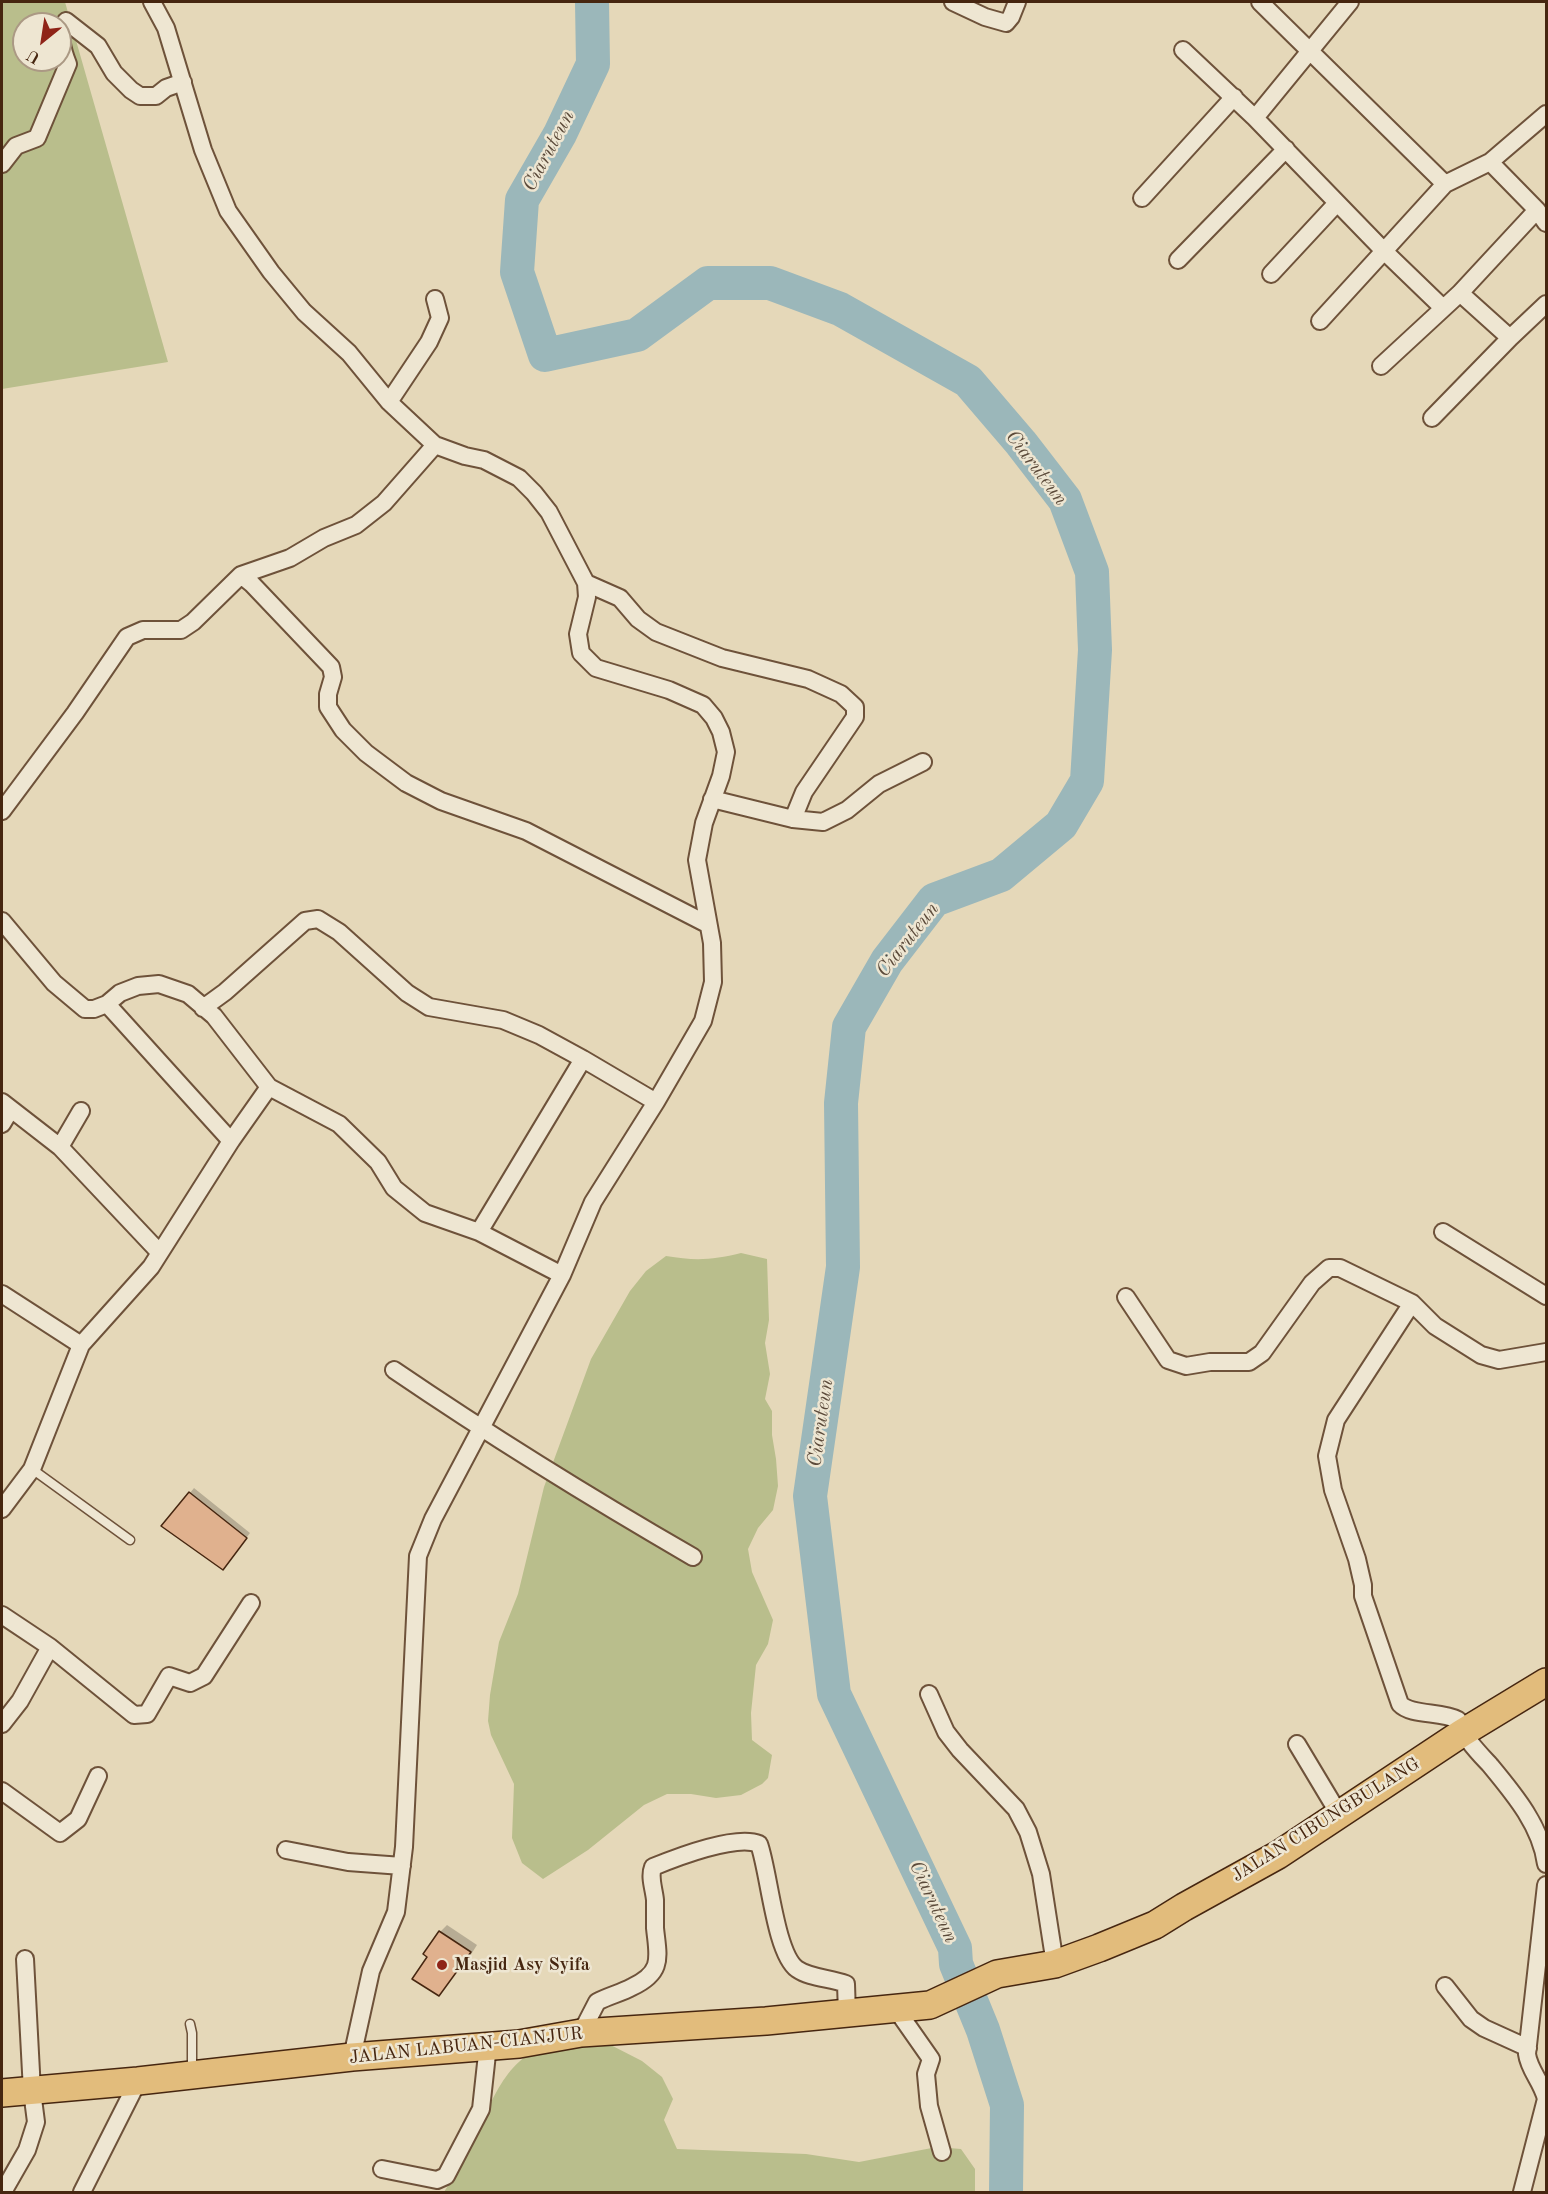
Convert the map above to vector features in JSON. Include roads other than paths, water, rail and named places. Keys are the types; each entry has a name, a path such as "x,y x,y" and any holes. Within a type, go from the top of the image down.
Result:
{"highway":[{"name":"JALAN CIBUNGBULANG","path":"930,2005 997,1974 1055,1964 1155,1925 1278,1855 1462,1733 1546,1682"},
{"name":"JALAN LABUAN-CIANJUR","path":"2,2093 138,2081 352,2057 519,2044 581,2033 847,2014 930,2005"}],"street":[{"path":"152,2 166,28 203,150 228,211 271,272 304,312 349,353 389,402 435,444 465,456 484,460 519,478 534,493 549,512 586,583 587,597 578,634 581,653 596,668 703,705 714,718 721,732 726,752 721,776 704,823 697,860 712,943 713,982 703,1021 656,1102 593,1202 562,1275 433,1519 418,1556 402,1866 396,1912 371,1971 352,2057"},
{"path":"953,2 985,17 1006,23 1017,2"},
{"path":"1260,2 1445,184"},
{"path":"1255,118 1350,2"},
{"path":"2,164 16,146 37,138 68,64 63,53 62,39 62,25 66,21 98,46 114,73 130,90 140,96 156,96 166,88 183,82"},
{"path":"1183,50 1234,97 1442,307"},
{"path":"1142,198 1234,97"},
{"path":"1320,321 1445,184 1490,162 1546,114"},
{"path":"1178,260 1286,149"},
{"path":"1381,366 1442,307 1542,217 1490,162"},
{"path":"1271,273 1337,203"},
{"path":"1460,293 1510,338"},
{"path":"389,402 429,342 440,318 435,299"},
{"path":"1432,418 1546,304"},
{"path":"2,811 75,714 127,637 143,630 181,630 193,622 241,575 290,558 324,538 356,525 384,503 435,444"},
{"path":"241,575 331,667 333,677 328,694 328,707 343,730 366,753 398,777 441,801 526,831 707,924"},
{"path":"586,583 620,598 638,619 656,632 722,658 808,680 841,694 855,707 855,717 804,792 793,819"},
{"path":"712,799 793,819 823,822 847,810 879,784 923,762"},
{"path":"203,1008 225,992 305,921 318,919 339,932 407,993 429,1007 503,1020 539,1035 656,1102"},
{"path":"2,921 54,982 85,1009 94,1009 107,1004 120,993 138,986 159,984 188,994 214,1016 269,1087 339,1124 378,1162 394,1188 424,1213 479,1232 562,1275"},
{"path":"107,1004 231,1142"},
{"path":"479,1232 583,1059"},
{"path":"2,1509 32,1469 81,1345 151,1267 269,1087"},
{"path":"2,1124 7,1105 60,1147 160,1253"},
{"path":"60,1147 81,1111"},
{"path":"1443,1232 1546,1296"},
{"path":"1126,1297 1168,1360 1186,1366 1210,1362 1249,1362 1262,1353 1312,1283 1329,1268 1340,1268 1412,1303 1435,1326 1467,1344 1481,1355 1499,1360 1546,1352"},
{"path":"2,1293 81,1345"},
{"path":"1412,1303 1336,1420 1327,1456 1333,1490 1357,1559 1363,1596 1400,1704 1407,1709 1450,1716 1458,1720 1462,1733 1507,1785 1530,1820 1544,1851 1546,1864"},
{"path":"394,1370 481,1429 578,1490 693,1557"},
{"path":"2,1615 50,1647 134,1715 147,1714 169,1676 190,1683 204,1676 251,1603"},
{"path":"2,1724 20,1701 50,1647"},
{"path":"929,1694 939,1718 953,1741 1016,1809 1028,1832 1041,1874 1043,1901 1055,1964"},
{"path":"1297,1744 1339,1814"},
{"path":"2,1791 60,1833 78,1819 98,1776"},
{"path":"581,2033 597,2002 633,1987 655,1968 659,1951 651,1873 653,1867 683,1854 738,1842 759,1844 775,1919 786,1952 794,1967 805,1974 834,1979 846,1984 847,2014"},
{"path":"286,1850 348,1862 402,1866"},
{"path":"1522,2193 1544,2127 1546,2098 1544,2088 1529,2063 1528,2048 1546,1885"},
{"path":"3,2193 33,2136 36,2122 32,2091 25,1959"},
{"path":"1445,1986 1471,2019 1498,2036 1528,2048"},
{"path":"896,2009 931,2059 926,2074 929,2106 942,2152"},
{"path":"382,2169 437,2180 446,2176 481,2109 488,2045"},
{"path":"82,2193 138,2081"}],"lane":[{"path":"32,1469 130,1540"},
{"path":"190,2024 192,2075"}],"waterway":[{"name":"Ciaruteun","path":"592,2 593,64 560,134 522,200 517,272 545,355 637,335 708,283 770,283 840,309 968,381 1021,443 1065,500 1092,572 1095,650 1087,781 1061,825 1001,875 934,900 887,961 849,1027 841,1103 843,1267 810,1496 834,1694 955,1948 956,1964 983,2030 1007,2105 1006,2192"}],"place":[{"name":"Masjid Asy Syifa","path":"442,1965"}]}
